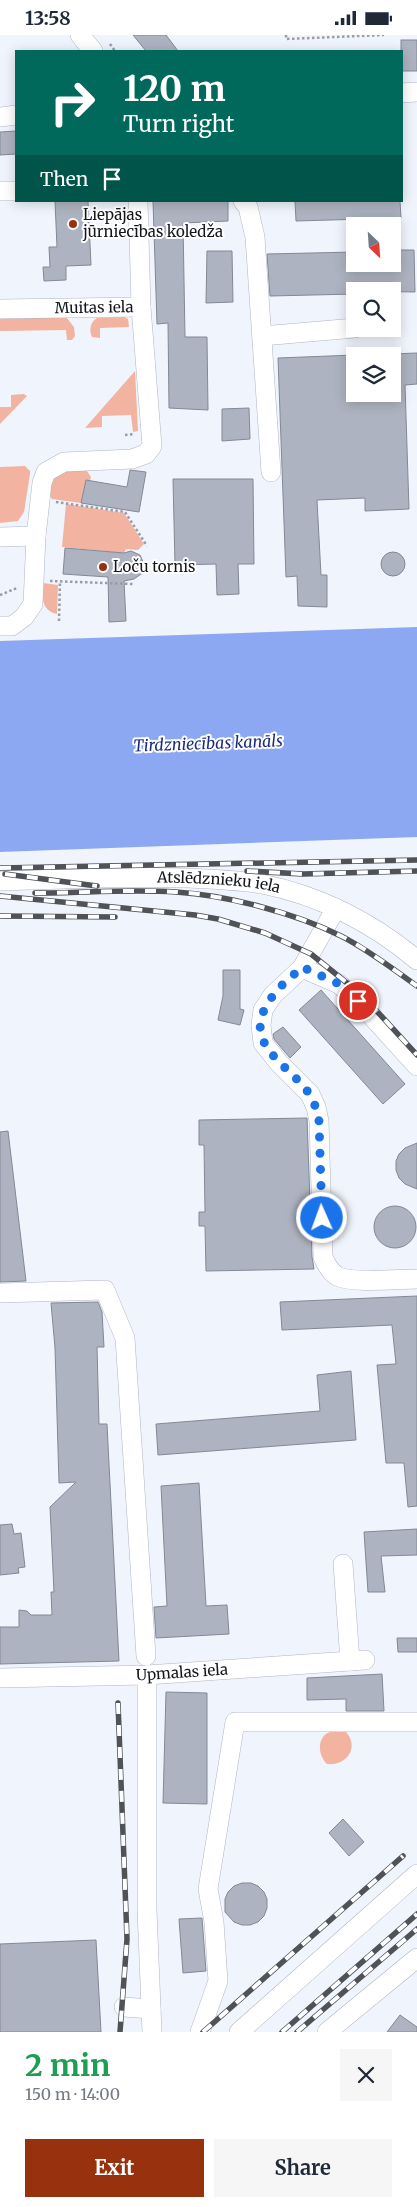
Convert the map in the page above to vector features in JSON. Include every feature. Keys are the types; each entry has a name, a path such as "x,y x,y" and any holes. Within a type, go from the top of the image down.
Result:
{"street":[{"path":"80,35 92,50"},
{"path":"403,93 417,93"},
{"path":"0,117 15,115"},
{"path":"0,191 15,191"},
{"name":"Muitas iela","path":"0,309 141,307 138,202"},
{"path":"244,202 248,207 256,237 271,472"},
{"path":"6,626 24,617 32,604 36,536 42,483 46,472 64,461 132,459 146,454 152,446 141,307"},
{"path":"262,336 346,329"},
{"path":"0,537 36,536"},
{"name":"Atslēdznieku iela","path":"0,881 143,877 207,879 261,884 336,908 392,939 417,960"},
{"path":"336,908 302,967 273,995 263,1010 261,1025 264,1043 279,1063 310,1094 316,1107 319,1121 323,1257 328,1268 336,1276 348,1280 417,1279"},
{"path":"302,967 339,984 358,1001 417,1066"},
{"path":"0,1293 105,1290 125,1338 146,1656"},
{"name":"Upmalas iela","path":"0,1678 147,1675 357,1661 343,1564"},
{"path":"147,1675 147,1910 152,2032"},
{"path":"200,2032 218,1981 214,1922 208,1889 235,1722 417,1722"},
{"path":"239,2032 417,1874"},
{"path":"327,2032 416,1961"},
{"path":"124,2007 151,2009"}],"path":[{"path":"286,35 286,39 384,35"},
{"path":"40,500 125,512 147,546"},
{"path":"0,595 20,587 20,579 133,584"},
{"path":"59,621 60,581"}],"shaded area":[{"path":"0,316 66,317 74,327 75,336 72,340 67,340 66,330 0,331"},
{"path":"124,317 128,319 129,327 100,328 100,338 92,337 91,326 97,318"},
{"path":"135,371 138,431 133,432 131,415 102,416 102,427 85,428"},
{"path":"24,394 27,396 0,424 0,407 11,407 11,395"},
{"path":"25,466 30,471 30,474 24,512 18,521 0,523 0,467"},
{"path":"85,468 91,477 90,481 86,480 81,503 52,499 50,496 51,488 56,477 65,471"},
{"path":"66,504 124,513 144,544 138,550 126,549 124,553 62,547"},
{"path":"43,583 58,585 57,614 48,610 45,606"},
{"path":"330,1732 346,1732 352,1744 349,1755 334,1764 327,1764 320,1752 322,1738"}],"water":[{"name":"Tirdzniecības kanāls","path":"417,627 417,837 0,852 0,641"}],"building":[{"path":"133,35 166,35 177,50 145,50"},
{"path":"401,40 417,40 417,71 403,71 403,50 401,50"},
{"path":"15,131 15,154 0,155 0,132"},
{"name":"Liepājas jūrniecības koledža","path":"55,202 88,202 91,265 66,266 66,280 44,281 43,267 50,267 49,247 57,247"},
{"path":"153,202 228,202 228,221 183,223 185,337 207,337 208,410 169,408 168,323 157,324"},
{"path":"295,202 400,202 401,217 346,217 346,220 296,221"},
{"path":"401,250 414,250 415,292 401,292 401,282 346,282 346,294 270,296 267,254 346,252 346,273 401,273"},
{"path":"207,251 232,251 233,302 206,303"},
{"path":"417,353 417,384 405,385 409,509 365,511 365,498 317,500 321,575 327,575 327,607 298,606 297,576 286,577 278,358 346,355 346,402 401,402 401,354"},
{"path":"249,408 250,439 222,441 222,409"},
{"path":"130,470 146,472 139,512 81,503 86,480 127,487"},
{"path":"173,479 253,479 254,564 238,564 239,594 217,595 216,564 175,565"},
{"name":"Loču tornis","path":"65,548 124,553 131,551 140,555 144,564 144,572 134,579 124,581 126,621 109,622 108,577 63,574"},
{"path":"393,552 402,555 405,564 402,573 393,576 384,573 381,564 384,555"},
{"path":"223,970 240,970 240,1009 244,1010 240,1025 218,1020 223,996"},
{"path":"321,990 405,1084 383,1104 299,1010"},
{"path":"283,1027 301,1047 290,1058 274,1039 273,1034"},
{"path":"307,1118 314,1269 206,1271 205,1226 199,1226 199,1212 205,1212 204,1145 199,1145 199,1120"},
{"path":"8,1131 26,1281 0,1282 0,1132"},
{"path":"417,1143 417,1189 405,1184 399,1178 396,1170 396,1161 399,1154 405,1148"},
{"path":"399,1206 407,1209 413,1215 416,1227 413,1239 407,1245 391,1248 383,1245 377,1239 374,1223 377,1215 383,1209"},
{"path":"417,1296 417,1506 408,1507 404,1463 386,1463 377,1365 396,1364 392,1325 282,1330 280,1302"},
{"path":"98,1302 102,1312 104,1347 97,1347 99,1424 107,1424 119,1661 0,1664 0,1627 19,1627 19,1610 27,1611 31,1615 52,1615 51,1592 54,1592 50,1507 76,1482 59,1483 55,1348 51,1303"},
{"path":"351,1371 356,1440 158,1455 156,1424 320,1411 317,1375"},
{"path":"199,1483 206,1606 227,1605 229,1634 156,1638 154,1607 167,1606 161,1486"},
{"path":"12,1524 14,1534 21,1533 25,1567 18,1568 19,1573 0,1575 0,1525"},
{"path":"417,1529 417,1555 381,1556 385,1592 368,1592 364,1532"},
{"path":"397,1638 417,1638 417,1652 398,1652"},
{"path":"382,1674 384,1711 346,1711 346,1699 307,1700 307,1678"},
{"path":"166,1692 207,1693 207,1804 163,1803"},
{"path":"343,1819 364,1842 349,1856 329,1833"},
{"path":"242,1883 251,1883 258,1886 264,1892 267,1899 267,1908 264,1916 258,1922 250,1925 234,1922 225,1912 225,1899 228,1892 234,1886"},
{"path":"202,1918 206,1971 183,1973 179,1919"},
{"path":"96,1940 101,2032 0,2032 0,1944"},
{"path":"400,2015 417,2027 417,2032 387,2032"}],"railway":[{"path":"0,868 417,860"},
{"path":"247,871 303,874 417,871"},
{"path":"5,874 97,886"},
{"path":"35,893 176,892 216,897 260,906 303,920 351,941 417,986"},
{"path":"0,896 195,915 218,919 265,933 311,954 362,995 417,1055"},
{"path":"0,916 115,917"},
{"path":"118,1703 127,1939 120,2032"},
{"path":"203,2032 403,1856"},
{"path":"282,2032 417,1914"},
{"path":"297,2032 417,1929"}],"place":[{"name":"Liepājas jūrniecības koledža","path":"73,224"},
{"name":"Loču tornis","path":"103,567"}],"route":[{"path":"322,1218 319,1121 316,1107 310,1094 279,1063 264,1043 261,1025 263,1010 273,995 302,967 339,984 358,1001"}]}
